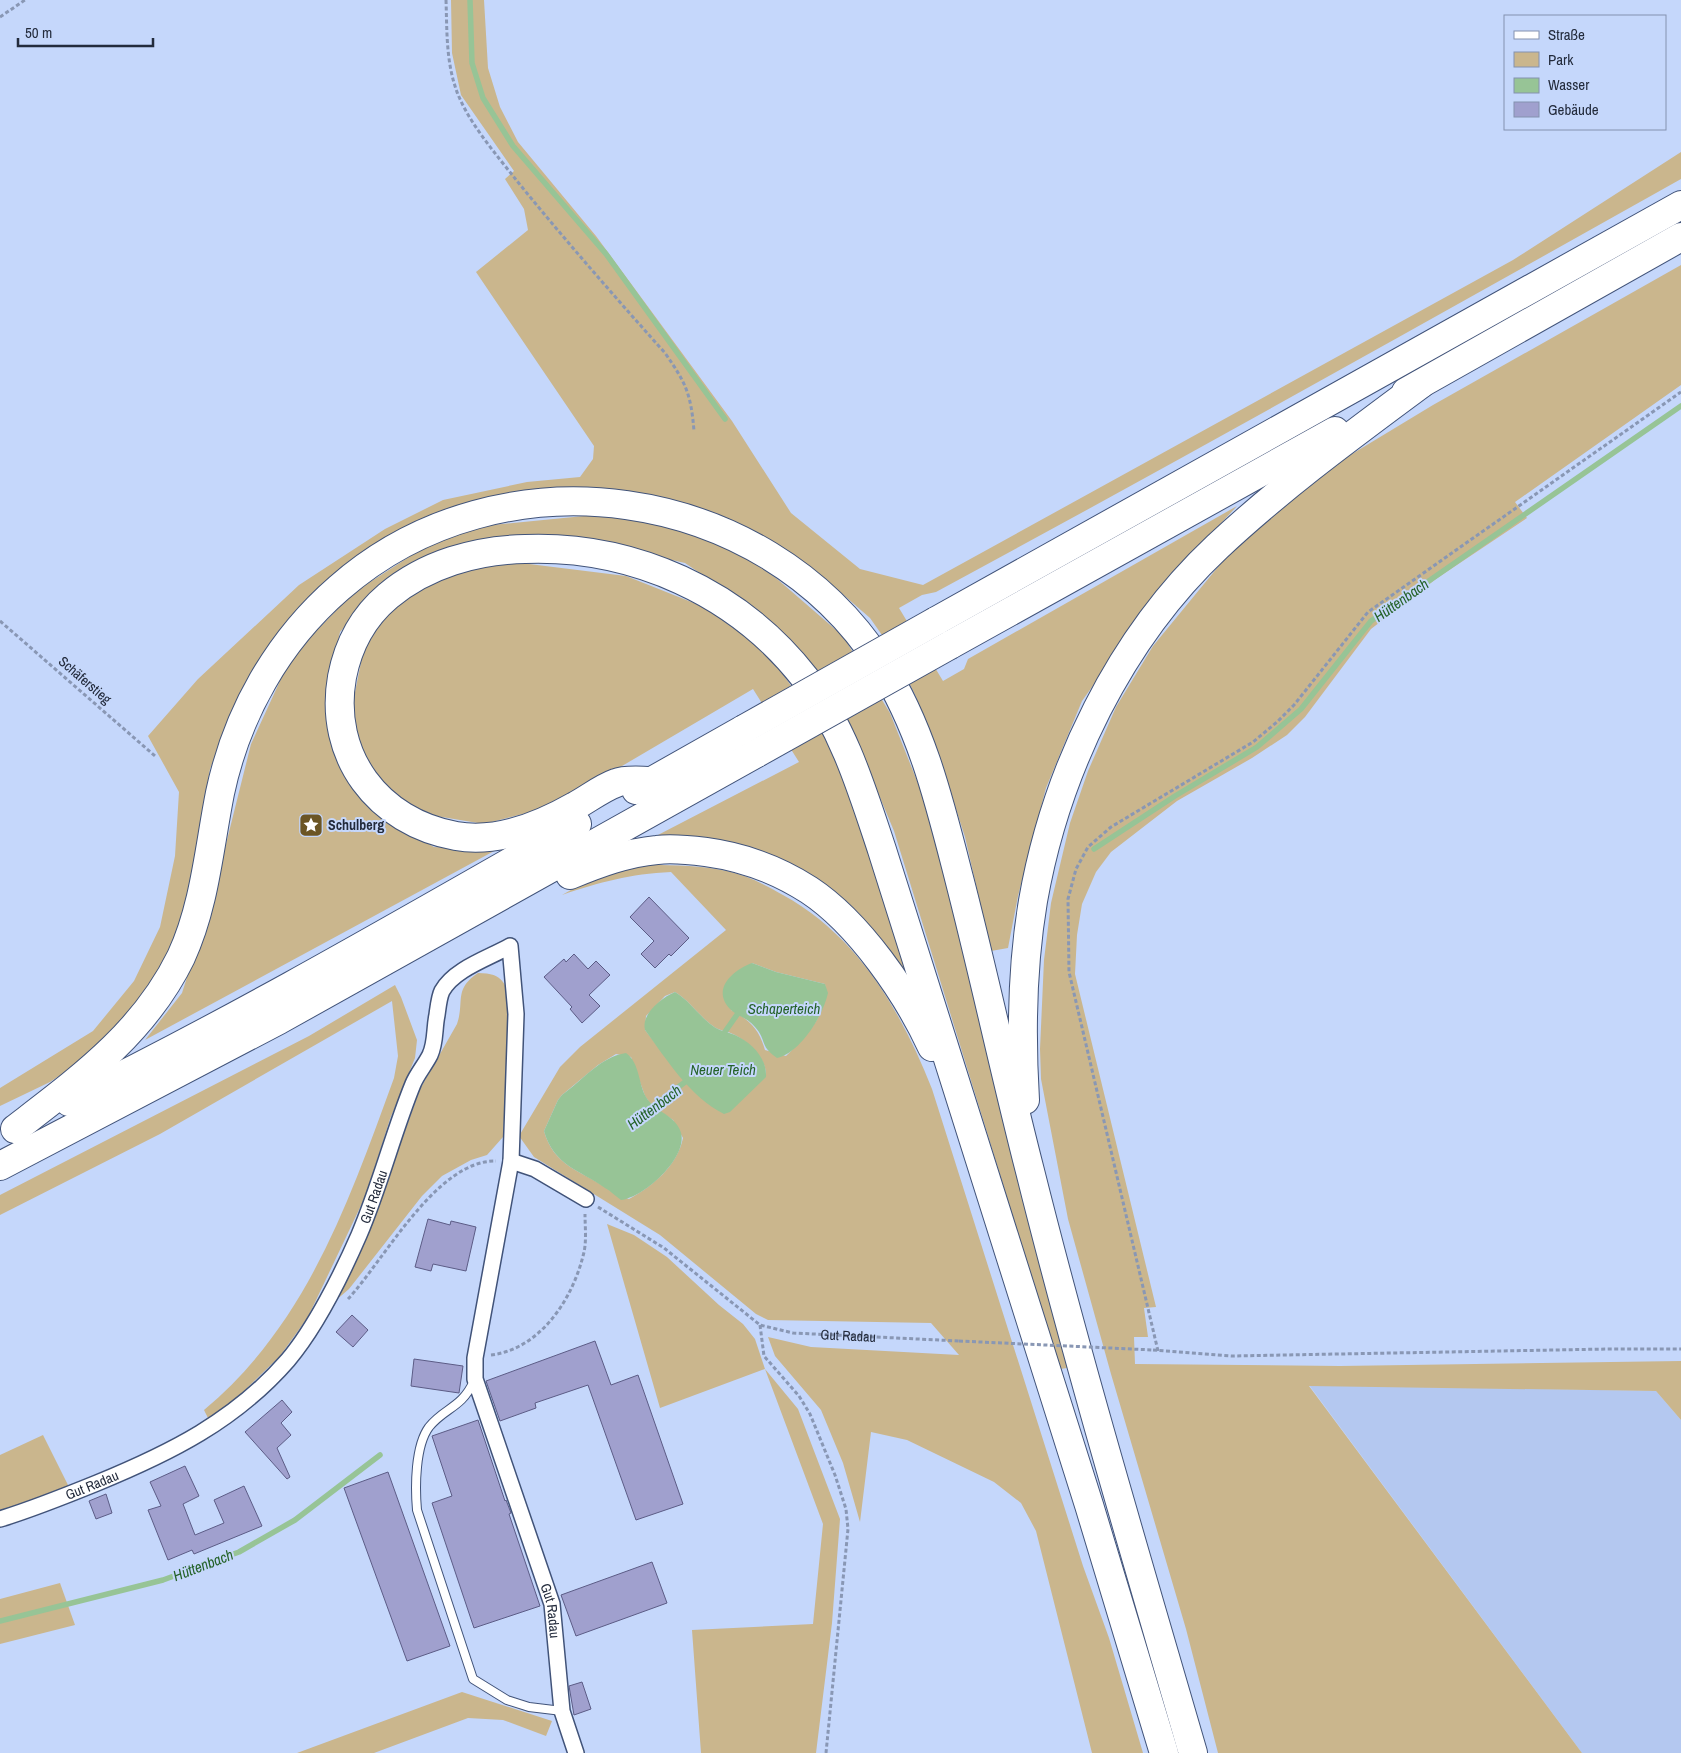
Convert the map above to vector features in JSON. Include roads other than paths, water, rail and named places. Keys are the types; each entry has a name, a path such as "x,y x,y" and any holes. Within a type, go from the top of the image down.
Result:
{"highway":[{"path":"7,1132 149,1063 392,930 651,781 1681,205"},
{"path":"0,1166 192,1067 511,891 1681,237"},
{"path":"1029,1169 1023,1046 1027,949 1034,900 1048,839 1074,761 1088,728 1109,688 1151,624 1188,578 1216,548 1285,487 1421,384"},
{"path":"7,1132 106,1057 147,1013 169,978 191,932 208,862 221,789 245,715 266,674 305,621 354,575 396,548 431,530 511,507 576,501 633,506 674,514 739,538 779,561 817,591 858,633 883,667 915,732 935,787 1029,1169 1071,1329 1193,1753"},
{"path":"651,781 618,782 541,823 494,836 457,836 422,826 404,817 373,792 351,761 340,723 339,700 348,652 373,611 385,599 411,580 454,560 510,549 581,550 628,560 677,578 701,590 756,627 806,680 839,732 852,760 979,1152 1164,1753"},
{"path":"511,891 536,893 605,860 659,850 689,850 734,857 790,878 832,908 868,948 886,972 926,1034 979,1152"}],"street":[{"name":"Gut Radau","path":"0,1519 90,1486 150,1461 190,1441 223,1420 259,1390 289,1359 308,1332 342,1270 369,1210 414,1080 430,1056 436,1037 436,1016 442,992 455,976 510,946 516,1014 510,1161 475,1358 475,1379 552,1604 562,1711 576,1753"},
{"path":"510,1161 534,1168 586,1199"}],"lane":[{"path":"475,1379 460,1403 429,1427 422,1444 414,1484 416,1510 473,1679 514,1702 529,1707 562,1711"}],"water":[{"name":"Schaperteich","path":"752,963 776,972 825,984 828,993 816,1022 802,1041 786,1055 777,1058 765,1046 759,1032 752,1024 736,1014 725,1002 723,994 727,981 738,970"},
{"name":"Neuer Teich","path":"675,992 715,1028 735,1035 747,1042 761,1057 766,1070 766,1077 730,1112 724,1114 700,1098 680,1077 645,1030 646,1018 653,1007"},
{"path":"626,1053 634,1062 643,1092 649,1102 676,1123 682,1138 680,1150 664,1173 642,1191 621,1200 561,1160 548,1143 544,1131 562,1095 600,1064 617,1055"}],"waterway":[{"path":"470,0 472,63 483,98 513,146 606,254 725,419"},
{"name":"Hüttenbach","path":"1094,849 1175,796 1257,747 1301,709 1371,621 1681,406"},
{"name":"Hüttenbach","path":"722,1036 741,1009"},
{"name":"Hüttenbach","path":"647,1111 689,1079"},
{"name":"Hüttenbach","path":"0,1621 163,1580 239,1552 295,1520 380,1455"}],"place":[{"name":"Schulberg","path":"311,825"}]}
